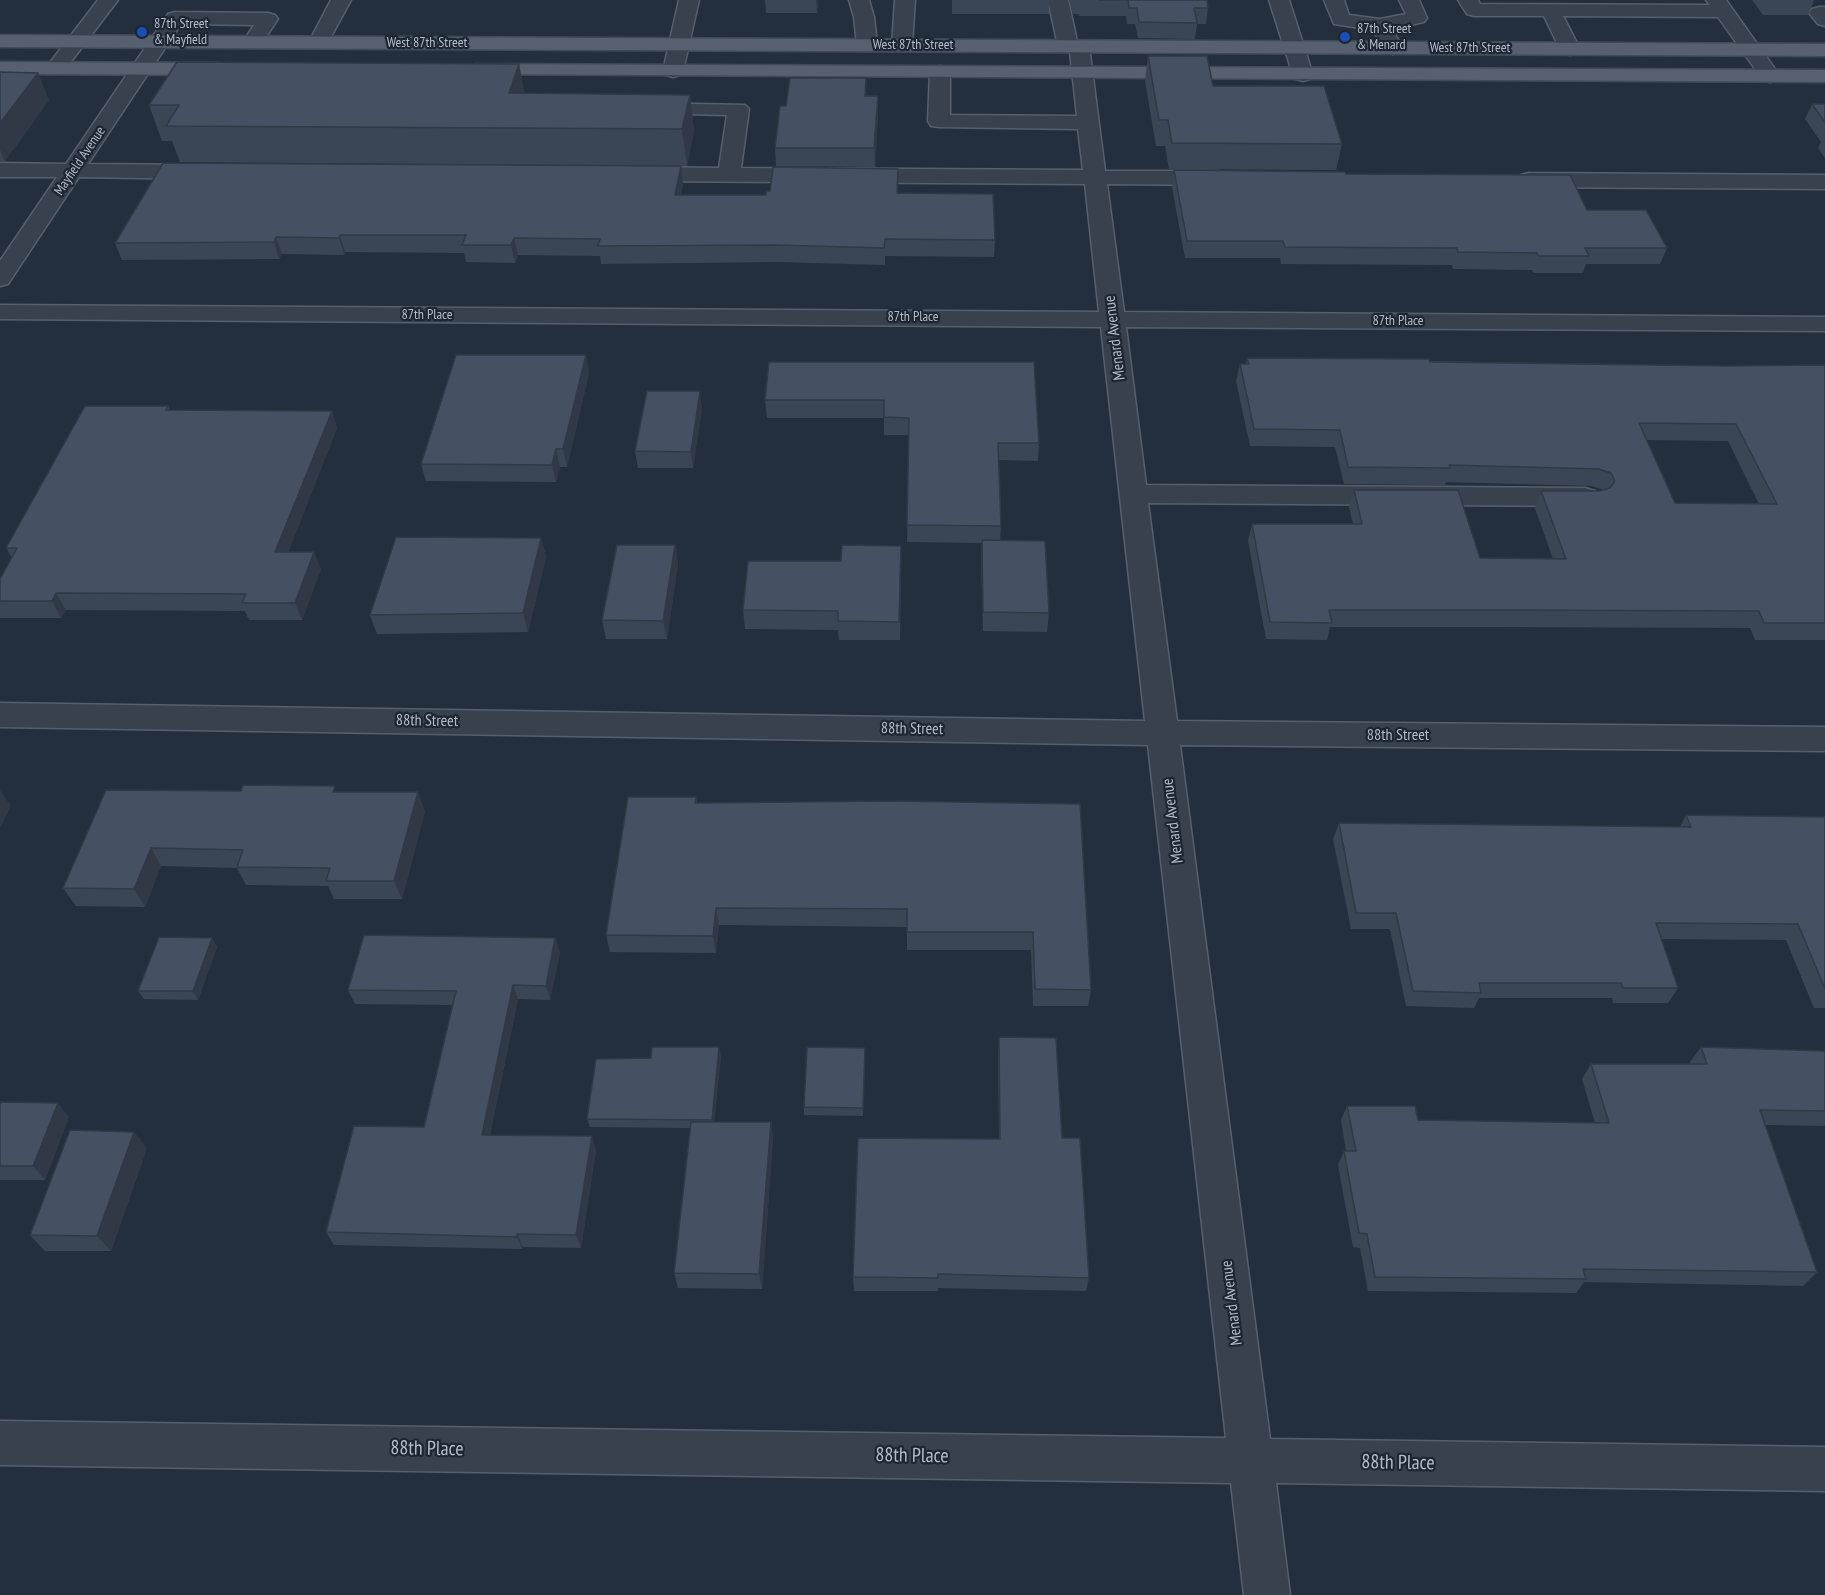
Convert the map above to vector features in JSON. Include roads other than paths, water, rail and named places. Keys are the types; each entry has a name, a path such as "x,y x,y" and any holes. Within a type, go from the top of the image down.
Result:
{"main road":[{"name":"West 87th Street","path":"0,41 902,45 1076,55 1303,75 1825,76"},
{"name":"West 87th Street","path":"453,70 940,72 1076,55 1294,48 1825,50"},
{"path":"0,68 234,69"}],"street":[{"path":"56,68 108,0"},
{"name":"Mayfield Avenue","path":"0,279 160,42 175,9 185,0"},
{"path":"253,42 279,0"},
{"path":"319,42 341,0"},
{"path":"673,71 689,0"},
{"path":"859,0 864,17 867,45"},
{"path":"902,45 905,0"},
{"name":"Menard Avenue","path":"1058,0 1076,55 1089,123 1267,1595"},
{"path":"1279,0 1303,75"},
{"path":"1334,0 1341,20 1380,25 1417,18 1409,0"},
{"path":"1468,0 1474,10 1720,6 1770,76"},
{"path":"175,9 268,19"},
{"path":"1551,10 1570,49"},
{"path":"1825,13 1819,13 1825,20"},
{"path":"1380,25 1393,48"},
{"path":"940,72 939,121 1089,123"},
{"path":"632,109 738,109 729,175"},
{"path":"0,170 226,172"},
{"path":"621,174 1235,178"},
{"path":"1506,180 1825,182"},
{"name":"87th Place","path":"0,312 1825,324"},
{"path":"1133,494 1592,497"},
{"name":"88th Street","path":"0,715 1162,733 1825,739"},
{"name":"88th Place","path":"0,1443 1825,1469"}],"place":[{"name":"87th Street & Mayfield","path":"142,32"},
{"name":"87th Street & Menard","path":"1345,37"}]}
